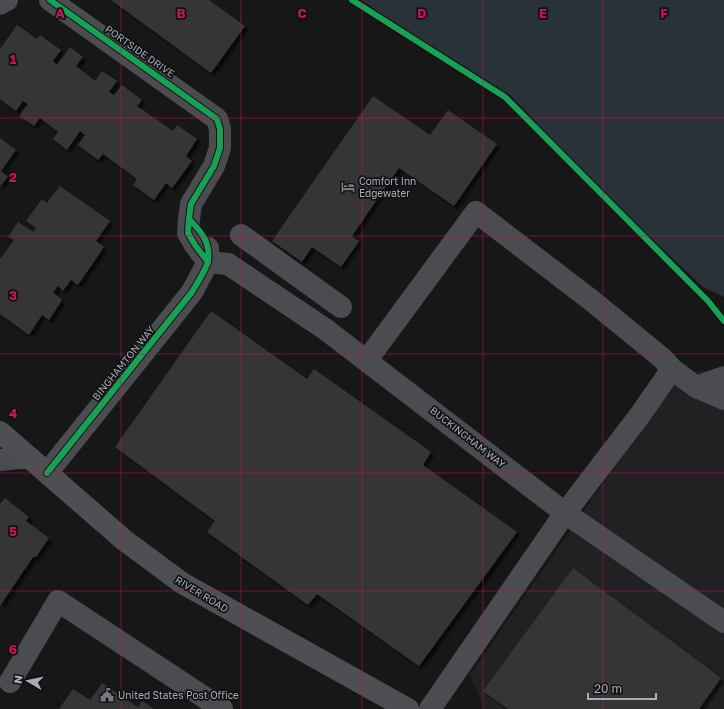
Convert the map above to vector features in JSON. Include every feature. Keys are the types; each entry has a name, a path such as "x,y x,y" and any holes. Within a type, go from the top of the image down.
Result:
{"main road":[{"name":"RIVER ROAD","path":"0,432 124,540 182,583 408,709"}],"street":[{"path":"0,4 7,0"},
{"name":"PORTSIDE DRIVE","path":"50,0 217,119 220,130 220,148 214,166 191,204 189,219 200,231 207,243 208,262"},
{"path":"367,360 476,212 591,300 662,358 672,369 696,387 724,399"},
{"path":"242,235 341,308"},
{"name":"BUCKINGHAM WAY","path":"208,262 228,264 325,329 566,512 724,622"},
{"name":"BINGHAMTON WAY","path":"47,473 192,292 208,262"},
{"path":"430,709 566,512 640,415 672,369"},
{"path":"696,387 724,377"},
{"path":"0,460 30,458"},
{"path":"10,682 58,601 222,709"}],"shaded area":[{"path":"362,0 724,0 724,297 703,287 640,228 579,168 511,96 384,17"},
{"path":"684,366 693,372 724,368 724,709 484,709 470,675"}],"building":[{"path":"111,0 209,0 245,26 211,73"},
{"path":"17,25 37,39 40,35 61,50 53,61 57,65 70,47 83,57 76,66 95,81 102,71 117,81 109,92 114,95 122,85 142,100 137,106 173,131 177,125 197,139 186,156 192,161 172,188 166,183 154,200 133,185 137,179 103,154 98,160 78,145 85,135 80,131 67,150 53,139 58,132 40,118 34,126 19,116 28,104 23,101 16,111 0,99 0,49"},
{"name":"Comfort Inn Edgewater","path":"373,96 430,135 448,110 497,144 454,206 399,168 352,236 359,241 341,267 312,247 302,262 272,241"},
{"path":"0,138 16,150 1,171 8,177 0,186"},
{"path":"60,186 110,221 96,241 104,247 78,285 71,280 63,291 58,286 53,292 62,300 49,320 42,315 29,335 0,314 0,259 14,240 8,237 18,222 33,232 36,228 26,221 42,199 47,203"},
{"path":"211,311 307,379 314,369 431,452 423,465 517,532 419,666 317,594 308,605 207,532 215,521 115,447"},
{"path":"5,498 29,517 26,521 49,538 36,557 33,557 0,606 0,504"},
{"path":"573,568 721,678 699,709 508,709 483,691"},
{"name":"United States Post Office","path":"102,683 138,707 142,701 154,709 59,709 73,689 90,700"}],"cycle path":[{"path":"50,0 217,119 220,129 220,148 214,166 191,204 188,233 208,262"},
{"path":"352,0 505,97 708,301 724,321"},
{"path":"47,473 192,292 206,268 209,255 206,243 201,233 189,219"}],"place":[{"name":"Comfort Inn Edgewater","path":"348,187"},
{"name":"United States Post Office","path":"107,695"}]}
